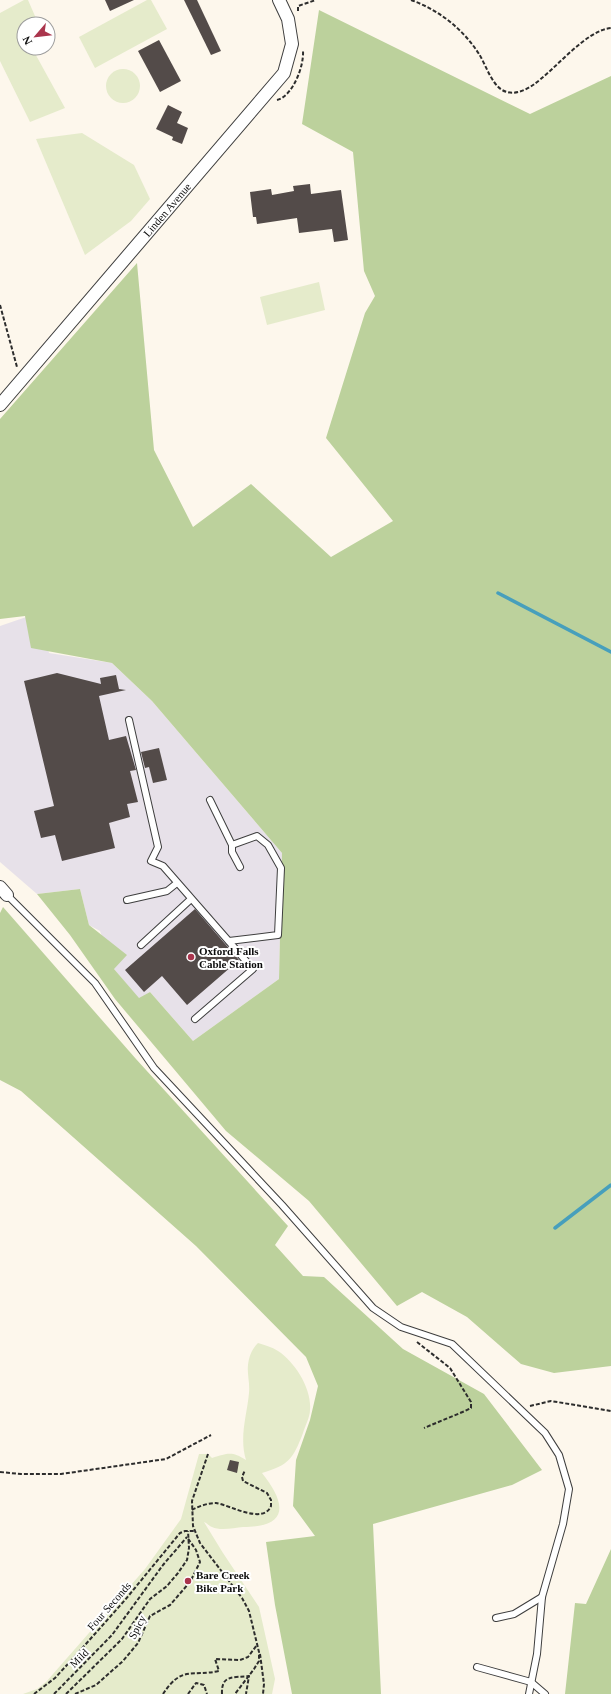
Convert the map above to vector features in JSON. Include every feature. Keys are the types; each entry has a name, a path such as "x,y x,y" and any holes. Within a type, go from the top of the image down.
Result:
{"street":[{"name":"Linden Avenue","path":"0,405 284,73 292,44 288,19 279,0"}],"lane":[{"path":"129,720 158,847 151,861 163,866 253,969 195,1019"},
{"path":"210,800 232,845 232,852 240,867"},
{"path":"228,941 278,935 281,868 268,845 256,836 232,845"},
{"path":"128,900 167,890 177,883"},
{"path":"4,891 95,983 154,1068 282,1205 373,1308 401,1327 452,1344 545,1433 559,1455 569,1489 563,1524 542,1597 537,1654 529,1694"},
{"path":"141,945 191,899"},
{"path":"496,1618 514,1614 542,1597"},
{"path":"477,1667 494,1673 531,1682 545,1694"}],"path":[{"path":"411,0 437,12 452,23 467,38 479,54 496,83 502,90 513,93 524,91 597,32 611,28"},
{"path":"0,305 21,382"},
{"path":"401,1327 423,1348 450,1368 471,1402 471,1408 424,1428"},
{"path":"520,1410 536,1403 551,1401 611,1411"},
{"path":"0,1472 20,1474 61,1474 166,1459 211,1435"},
{"path":"208,1454 192,1501 194,1531 200,1543 242,1598 249,1612 263,1670 263,1694"},
{"path":"192,1510 214,1503 257,1515 266,1513 271,1506 269,1496 267,1492 244,1480 242,1477 245,1470"},
{"path":"66,1694 122,1639 150,1599 167,1586 178,1573 187,1560 189,1548 188,1530 194,1531"},
{"name":"Four Seconds","path":"34,1694 55,1678 125,1600 175,1538 180,1533 188,1530"},
{"name":"Mild","path":"54,1694 112,1635 163,1565 188,1537"},
{"name":"Spicy","path":"75,1694 96,1685 111,1673 138,1643 150,1616 170,1606 190,1582 200,1562 196,1550 188,1537"},
{"path":"235,1694 258,1661 257,1646"},
{"path":"163,1694 174,1680 184,1673 219,1671 215,1659 240,1660 248,1657 257,1646"},
{"path":"222,1694 222,1685 226,1680 249,1676"},
{"path":"246,1694 249,1676"},
{"path":"188,1694 196,1683 204,1685 207,1694"}],"shaded area":[{"path":"38,613 49,653 112,663 152,701 282,853 279,979 193,1041 150,992 139,999 114,969 100,931 89,925 80,889 37,894 0,862 0,626"}],"green space":[{"path":"24,0 28,0 35,16 16,16 16,56 36,56 65,108 30,122 0,61 0,13"},
{"path":"147,0 151,0 167,29 95,68 79,37"},
{"path":"319,10 530,114 611,76 611,1366 554,1373 521,1364 467,1317 422,1292 397,1306 309,1201 226,1131 115,999 70,935 37,894 80,889 89,925 127,955 114,969 139,998 150,992 193,1041 279,979 282,853 152,701 112,663 31,648 25,616 0,619 0,419 137,263 154,450 193,527 251,484 331,557 393,521 326,438 365,313 375,296 364,271 353,152 302,124"},
{"path":"120,69 126,69 135,74 139,80 139,92 135,98 126,103 120,103 111,98 106,89 106,83 111,74"},
{"path":"82,133 134,165 150,199 131,221 85,255 36,139"},
{"path":"319,282 325,310 267,325 260,297"},
{"path":"3,907 136,1059 288,1226 275,1245 303,1276 324,1277 403,1349 484,1394 542,1470 512,1485 373,1524 381,1694 292,1694 275,1605 266,1542 315,1536 293,1506 296,1460 310,1420 318,1386 306,1357 196,1246 21,1091 0,1080 0,913"},
{"name":"Bare Creek Bike Park","path":"258,1343 278,1351 296,1369 308,1393 310,1413 296,1449 289,1460 278,1467 262,1473 276,1494 279,1503 279,1511 276,1518 269,1523 258,1526 227,1529 211,1527 204,1522 259,1607 275,1679 272,1694 23,1694 37,1689 46,1682 145,1569 181,1519 199,1454 208,1454 212,1458 226,1454 233,1454 246,1460 243,1434 249,1393 248,1365 251,1353"},
{"path":"611,1549 611,1694 565,1694 575,1603 586,1604"}],"building":[{"path":"105,0 134,0 110,11"},
{"path":"184,0 197,0 221,51 211,55"},
{"path":"159,40 181,81 160,92 138,51"},
{"path":"168,105 182,112 177,123 188,128 182,144 172,140 173,137 156,129"},
{"path":"310,184 311,194 341,190 348,240 334,242 332,229 299,233 297,218 257,224 256,217 253,217 250,192 271,189 272,195 294,191 293,186"},
{"path":"57,673 101,684 100,678 116,675 119,689 126,690 99,696 109,740 126,736 136,770 130,771 138,802 127,804 130,817 109,823 115,848 62,861 55,835 41,838 34,811 54,806 24,681"},
{"path":"159,748 167,780 153,783 149,767 145,768 141,752"},
{"name":"Oxford Falls Cable Station","path":"195,909 239,960 187,1005 162,976 144,992 125,970"},
{"path":"230,1460 239,1462 237,1473 227,1470"}],"waterway":[{"path":"498,593 611,652"},
{"path":"555,1228 611,1185"}],"place":[{"name":"Oxford Falls Cable Station","path":"191,957"},
{"name":"Bare Creek Bike Park","path":"188,1581"}]}
